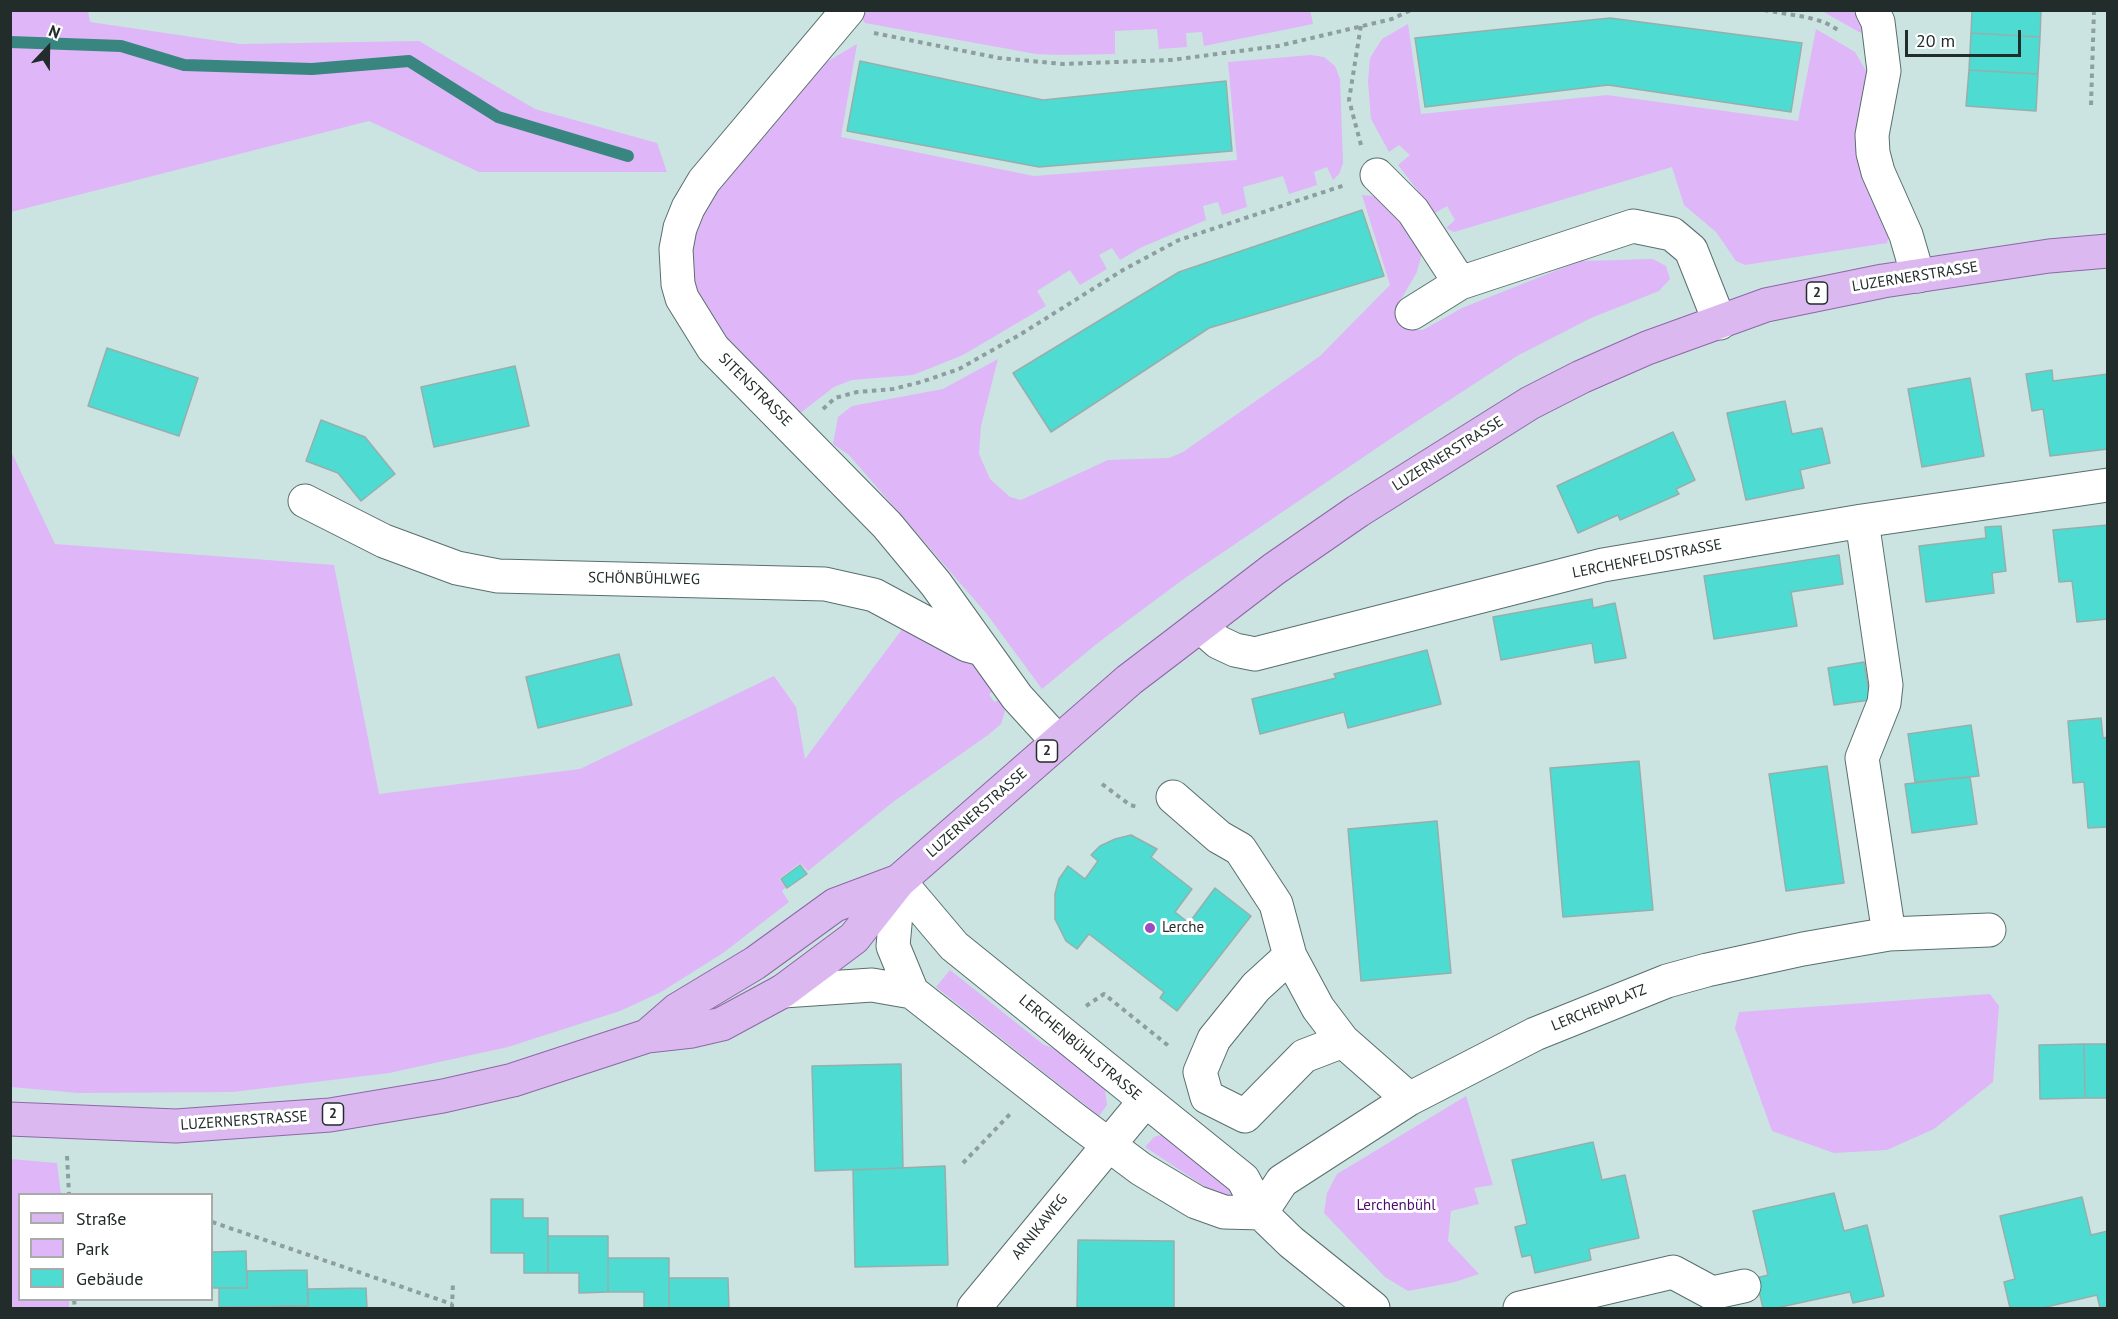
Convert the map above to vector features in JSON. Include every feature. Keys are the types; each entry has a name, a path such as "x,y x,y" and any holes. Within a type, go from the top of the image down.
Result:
{"main road":[{"name":"LUZERNERSTRASSE","path":"10,1119 62,1123 176,1126 330,1115 443,1096 513,1080 647,1036 692,1031 722,1024 783,991 854,938 899,881 1129,681 1274,569 1358,511 1530,403 1581,377 1647,348 1766,305 1918,276 2049,256 2108,251"},
{"name":"LUZERNERSTRASSE","path":"647,1036 677,1010 755,963 835,905 899,881"}],"street":[{"path":"1872,10 1878,22 1884,71 1872,135 1873,153 1878,172 1906,235 1918,276"},
{"name":"SITENSTRASSE","path":"842,18 704,181 688,207 676,249 677,275 682,298 701,331 729,366 798,433 886,525 936,584 1017,697 1058,742"},
{"path":"1377,174 1413,211 1460,283"},
{"path":"1412,313 1460,283 1634,226 1671,234 1691,250 1720,323"},
{"name":"LERCHENFELDSTRASSE","path":"1200,626 1218,642 1235,650 1256,654 1603,565 1862,521 2108,485"},
{"name":"SCHÖNBÜHLWEG","path":"305,501 384,541 457,568 498,576 825,584 874,595 967,645 984,650"},
{"path":"1862,521 1886,686 1884,703 1862,758 1888,934"},
{"path":"1173,797 1219,837 1240,849 1276,904 1290,956 1318,1008 1343,1041 1409,1099"},
{"path":"899,881 893,946 912,992 1107,1144 1196,1202 1224,1212 1261,1212"},
{"name":"LERCHENBÜHLSTRASSE","path":"899,881 954,945 1243,1179 1261,1212 1292,1242 1372,1308"},
{"name":"LERCHENPLATZ","path":"1261,1212 1282,1181 1409,1099 1535,1034 1667,981 1760,958 1888,934 1989,930"},
{"path":"1290,956 1256,987 1214,1039 1200,1072 1207,1097 1245,1116 1304,1056 1343,1041"},
{"path":"783,991 862,985 912,992"},
{"name":"ARNIKAWEG","path":"974,1308 1144,1101"},
{"path":"1520,1308 1673,1272 1712,1293 1744,1286"}],"path":[{"path":"842,18 999,57 1063,64 1181,58 1278,46 1392,19 1411,10"},
{"path":"1764,10 1824,22 1883,61"},
{"path":"2091,105 2094,10"},
{"path":"798,433 835,398 857,392 921,382 959,369 1021,334 1123,270 1179,240 1377,174 1363,154 1349,100 1361,25"},
{"path":"1080,1010 1104,994 1200,1072"},
{"path":"963,1163 1011,1113"},
{"path":"67,1151 69,1193"},
{"path":"213,1222 452,1306 453,1282"}],"green space":[{"path":"11,10 88,11 90,22 240,44 419,41 535,109 657,143 667,172 479,172 369,121 11,212"},
{"path":"862,10 1310,10 1313,24 1204,46 1202,32 1186,33 1187,47 1159,49 1157,29 1115,31 1115,54 1061,55 1036,54 865,23 861,17"},
{"path":"1822,11 1864,11 1863,33 1859,32"},
{"path":"1408,24 1421,114 1607,95 1798,121 1816,29 1855,52 1868,74 1890,232 1887,243 1745,265 1736,261 1716,232 1684,205 1672,167 1454,232 1446,228 1455,220 1447,206 1435,213 1398,165 1410,155 1399,145 1389,152 1371,119 1368,82 1370,58 1382,39"},
{"path":"857,44 841,137 1034,176 1237,160 1228,62 1311,55 1324,57 1335,66 1340,79 1343,163 1339,174 1333,180 1327,167 1314,172 1317,185 1289,194 1283,176 1243,187 1247,207 1222,215 1218,202 1203,206 1206,220 1142,247 1120,260 1112,248 1099,255 1107,269 1080,285 1070,270 1037,291 1046,306 963,355 913,375 852,380 834,387 795,417 740,364 689,283 689,236 708,193 808,73"},
{"path":"1362,195 1373,196 1390,204 1422,253 1417,272 1400,301 1397,315 1406,329 1423,330 1462,308 1580,261 1653,259 1666,266 1670,279 1659,291 1591,318 1517,356 1399,433 1185,578 1099,642 1042,689 986,613 849,455 833,444 838,417 852,406 943,389 998,359 981,426 979,454 990,479 1010,497 1021,500 1108,460 1169,458 1183,452 1320,356 1390,285"},
{"path":"10,449 55,544 334,565 379,794 580,769 774,676 796,707 805,759 909,620 983,670 996,689 989,694 994,702 1001,699 1005,711 1001,724 988,735 893,802 808,871 800,863 779,879 786,887 782,891 789,902 723,953 661,992 620,1011 508,1047 389,1073 233,1092 78,1093 11,1087"},
{"path":"950,970 1044,1045 1070,1054 1104,1082 1107,1105 1099,1116 936,987"},
{"path":"1990,994 1999,1006 1993,1082 1934,1129 1887,1150 1834,1153 1772,1131 1735,1028 1739,1012"},
{"name":"Lerchenbühl","path":"1466,1096 1493,1185 1474,1188 1479,1204 1451,1211 1448,1241 1479,1274 1455,1282 1408,1291 1385,1277 1324,1213 1327,1193 1337,1174"},
{"path":"1164,1134 1238,1186 1235,1196 1229,1197 1207,1188 1145,1147 1154,1137"},
{"path":"10,1159 57,1163 61,1193 18,1193 18,1301 69,1301 69,1308 11,1308"}],"building":[{"path":"1972,10 2041,10 2040,37 1971,33"},
{"path":"1610,18 1802,43 1791,112 1608,85 1425,107 1415,38"},
{"path":"1971,33 2040,37 2038,74 1969,70"},
{"path":"860,61 1043,100 1226,81 1232,151 1039,167 847,131"},
{"path":"1969,70 2038,74 2036,111 1966,106"},
{"path":"1362,210 1384,276 1209,328 1051,432 1013,373 1179,272"},
{"path":"107,348 198,378 179,436 88,406"},
{"path":"515,366 529,426 434,447 421,387"},
{"path":"2052,370 2053,381 2108,374 2108,449 2050,456 2043,409 2032,411 2026,374"},
{"path":"1970,378 1984,456 1922,467 1908,389"},
{"path":"1785,401 1792,434 1822,428 1830,463 1800,470 1804,488 1746,500 1727,413"},
{"path":"321,420 365,437 395,474 361,501 338,473 306,461"},
{"path":"1673,432 1695,480 1676,489 1679,494 1620,520 1618,515 1578,533 1557,486"},
{"path":"2108,525 2108,619 2077,622 2072,581 2059,582 2053,530"},
{"path":"2001,526 2006,571 1992,573 1994,593 1926,602 1919,546 1986,538 1985,527"},
{"path":"1839,555 1843,584 1791,592 1797,626 1714,639 1704,576"},
{"path":"1592,599 1593,608 1615,603 1626,658 1595,663 1592,643 1501,660 1493,617"},
{"path":"1427,650 1441,704 1348,728 1344,712 1260,734 1252,699 1336,678 1334,674"},
{"path":"619,654 632,705 538,728 526,677"},
{"path":"1864,662 1870,700 1834,705 1828,668"},
{"path":"2101,718 2103,738 2108,737 2108,827 2088,828 2084,782 2073,783 2068,721"},
{"path":"1971,725 1979,776 1915,782 1908,734"},
{"path":"1639,761 1653,910 1563,917 1550,768"},
{"path":"1827,766 1844,883 1786,891 1769,774"},
{"path":"1970,777 1977,824 1912,833 1905,784"},
{"path":"1437,821 1451,973 1361,981 1348,829"},
{"name":"Lerche","path":"1131,835 1157,849 1151,857 1192,889 1175,912 1189,923 1215,888 1251,916 1177,1011 1160,998 1164,992 1089,934 1077,949 1066,941 1055,919 1055,894 1059,879 1068,866 1085,879 1098,861 1091,855 1100,846"},
{"path":"800,865 807,874 787,888 781,879"},
{"path":"2084,1044 2085,1098 2040,1099 2039,1045"},
{"path":"2084,1044 2108,1044 2108,1098 2085,1098"},
{"path":"901,1064 903,1168 815,1171 812,1066"},
{"path":"1593,1142 1602,1180 1625,1175 1639,1238 1589,1249 1591,1260 1535,1273 1531,1255 1522,1257 1515,1227 1527,1224 1512,1160"},
{"path":"945,1166 948,1265 855,1267 853,1170"},
{"path":"1834,1193 1844,1231 1867,1225 1884,1296 1853,1303 1850,1292 1776,1308 1763,1308 1756,1278 1768,1275 1753,1211"},
{"path":"2082,1197 2091,1235 2108,1231 2108,1306 2100,1308 2097,1295 2042,1308 2010,1308 2004,1282 2015,1279 2000,1216"},
{"path":"491,1199 523,1199 523,1218 548,1218 548,1273 524,1273 524,1253 491,1253"},
{"path":"548,1236 608,1236 608,1292 579,1293 579,1273 548,1273"},
{"path":"1078,1240 1174,1241 1174,1308 1077,1308"},
{"path":"246,1251 247,1288 213,1288 213,1252"},
{"path":"608,1258 669,1258 669,1308 644,1308 644,1292 608,1292"},
{"path":"307,1270 308,1306 219,1307 219,1288 247,1288 247,1271"},
{"path":"669,1278 728,1278 729,1308 669,1308"},
{"path":"366,1288 367,1308 279,1308 279,1306 308,1306 308,1289"}],"waterway":[{"path":"10,42 121,46 184,65 312,69 409,61 498,117 628,156"}],"place":[{"name":"Lerche","path":"1150,928"}]}
